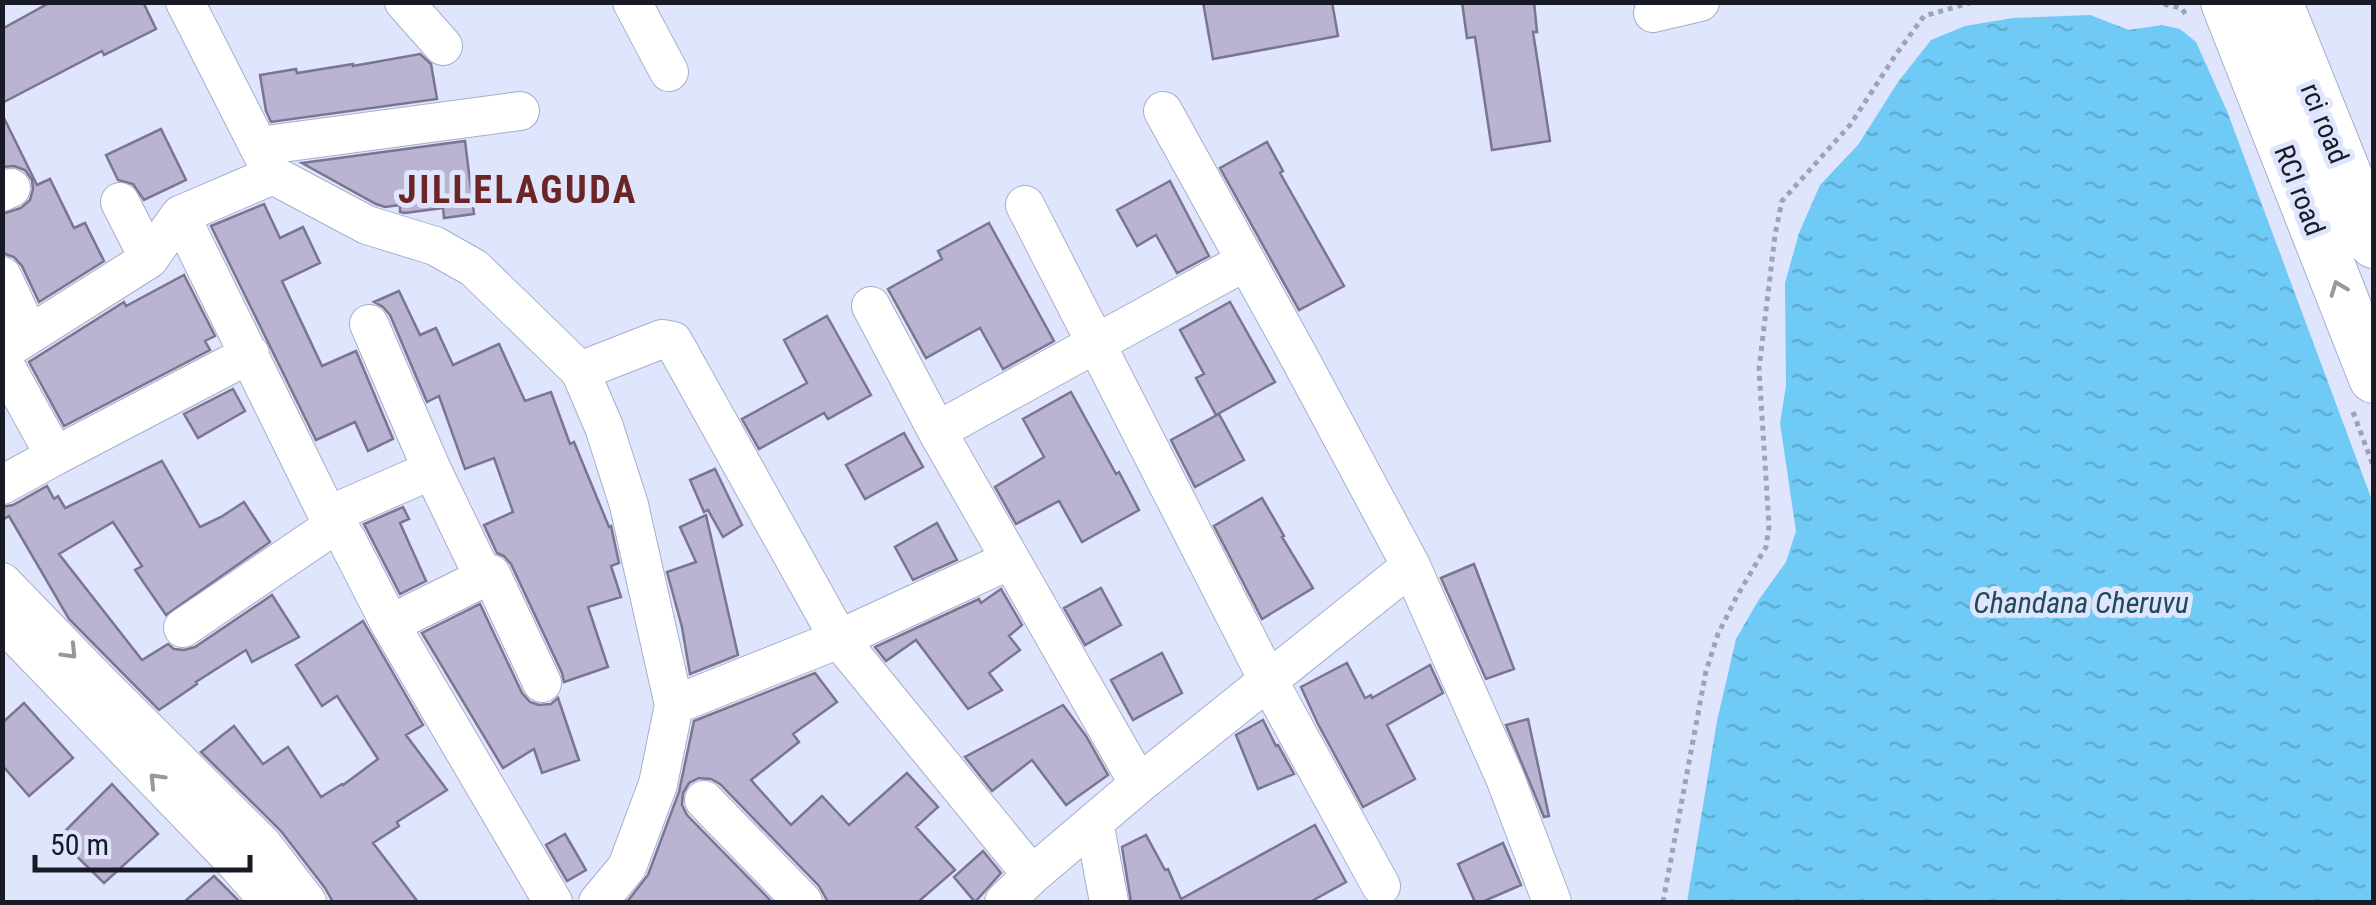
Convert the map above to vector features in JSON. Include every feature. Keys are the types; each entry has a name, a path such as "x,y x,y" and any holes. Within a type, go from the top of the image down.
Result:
{"main road":[{"name":"RCI road","path":"2226,2 2374,378"},
{"name":"rci road","path":"2277,2 2374,243"}],"street":[{"path":"186,2 266,161 367,225 435,246 474,268 580,371 604,427 628,505 674,705 658,784 627,867 598,902"},
{"path":"404,2 443,46"},
{"path":"632,2 669,72"},
{"path":"1653,12 1700,2"},
{"path":"11,348 149,259 180,215 266,161 520,111"},
{"path":"1164,111 1411,566 1512,794 1552,902"},
{"path":"120,202 149,259"},
{"path":"1025,205 1268,680 1380,886"},
{"path":"180,215 330,521 347,540 390,624 553,902"},
{"path":"937,431 1246,261"},
{"path":"2,276 11,348 55,456"},
{"path":"871,306 937,431 1140,784"},
{"path":"369,324 484,578"},
{"path":"580,371 662,338 673,341 839,638 1032,875"},
{"path":"2,485 250,354"},
{"path":"183,628 330,521 432,470"},
{"path":"674,705 839,638 1010,560"},
{"path":"1004,902 1140,784 1411,566"},
{"path":"390,624 492,574 542,683"},
{"path":"2,582 263,846 307,902"},
{"path":"2,621 270,902"},
{"path":"704,800 803,902"},
{"path":"1094,822 1109,902"}],"path":[{"path":"1662,902 1706,671 1718,634 1766,547 1769,526 1759,369 1782,201 1850,124 1924,16 1973,2"}],"water":[{"name":"Chandana Cheruvu","path":"2090,15 2129,30 2162,25 2180,29 2196,42 2227,111 2373,503 2373,902 1687,902 1717,721 1736,639 1786,562 1796,531 1780,423 1786,386 1785,283 1799,233 1820,185 1858,145 1898,82 1931,40 1965,26 2013,18"}],"building":[{"path":"51,2 143,2 156,29 104,55 102,51 2,103 2,29"},
{"path":"1203,2 1332,2 1338,36 1213,59"},
{"path":"1462,2 1534,2 1537,32 1533,32 1550,141 1492,150 1475,37 1467,38"},
{"path":"420,54 431,64 437,99 271,122 266,111 260,75 353,66"},
{"path":"2,114 37,185 50,179 74,228 85,223 104,261 39,302 22,266 2,250 2,214 21,208 30,200 33,189 25,170 2,167"},
{"path":"161,129 186,180 144,200 133,184 118,180 106,155"},
{"path":"465,141 474,214 444,218 443,208 400,212 400,205 376,204 302,163"},
{"path":"1267,142 1283,171 1280,173 1344,286 1299,310 1220,168"},
{"path":"1170,181 1209,256 1177,273 1156,235 1137,246 1117,210"},
{"path":"264,204 280,238 303,227 320,263 282,281 322,366 356,351 393,439 368,451 355,422 316,440 211,226"},
{"path":"989,223 1054,341 1003,369 980,328 926,358 888,289 942,259 938,251"},
{"path":"184,275 215,336 205,341 210,350 64,426 29,362 124,302 126,306"},
{"path":"399,291 420,335 436,328 453,365 499,344 525,401 551,392 570,444 574,442 611,526 619,563 611,566 621,597 588,607 608,667 564,682 511,564 497,553 484,525 513,512 494,458 465,469 439,396 427,402 390,315 374,302"},
{"path":"1230,302 1275,382 1216,415 1196,378 1204,374 1180,330"},
{"path":"827,316 871,395 828,419 824,413 759,449 742,419 807,383 784,340"},
{"path":"233,389 245,411 198,438 184,414"},
{"path":"1071,392 1139,510 1082,542 1059,501 1016,524 995,487 1044,457 1023,419"},
{"path":"1219,414 1244,460 1195,487 1171,440"},
{"path":"904,433 923,467 865,499 846,465"},
{"path":"162,461 200,527 244,502 270,542 166,615 135,570 142,566 113,522 59,554 142,660 168,644 174,649 195,647 272,595 299,637 252,662 246,650 159,710 69,619 9,516 2,520 2,507 47,486 65,508"},
{"path":"715,469 742,525 723,537 708,510 704,512 690,480"},
{"path":"1262,498 1313,588 1262,619 1214,526"},
{"path":"403,507 409,519 400,523 426,581 400,594 364,524"},
{"path":"706,515 738,655 690,674 667,572 696,562 680,527"},
{"path":"937,523 957,560 913,580 895,547"},
{"path":"1474,564 1514,669 1486,679 1441,578"},
{"path":"1101,588 1121,625 1085,645 1064,608"},
{"path":"1001,589 1022,625 1009,636 1020,650 989,673 1002,690 968,709 916,640 886,661 875,647 979,599 981,603"},
{"path":"480,604 522,693 539,705 551,704 558,698 579,760 542,773 534,749 503,768 422,633"},
{"path":"363,621 423,725 406,735 447,790 397,822 399,826 373,843 418,902 333,902 281,831 201,752 234,726 263,764 288,747 321,797 378,759 337,696 322,706 296,665"},
{"path":"1162,653 1182,693 1133,720 1111,680"},
{"path":"1347,663 1365,698 1372,698 1430,665 1443,693 1387,725 1415,779 1363,807 1301,687"},
{"path":"815,673 837,702 793,734 799,742 751,780 791,825 822,796 849,825 907,773 938,807 916,827 955,870 918,902 828,902 819,886 720,784 699,778 689,783 683,793 682,805 687,815 772,902 627,902 648,875 679,792 694,721"},
{"path":"24,703 73,758 29,796 2,765 2,723"},
{"path":"1063,705 1108,775 1066,805 1032,760 992,791 965,757"},
{"path":"1528,719 1549,816 1544,817 1506,725"},
{"path":"1263,720 1294,774 1258,789 1236,735"},
{"path":"112,784 158,834 104,883 58,838"},
{"path":"1315,825 1346,882 1310,902 1131,902 1122,847 1146,835 1181,899"},
{"path":"565,834 586,870 567,881 546,845"},
{"path":"1503,843 1521,885 1475,902 1458,864"},
{"path":"983,851 1001,873 975,902 954,877"},
{"path":"214,876 240,902 184,902"}],"district":[{"name":"JILLELAGUDA","path":"518,190"}]}
